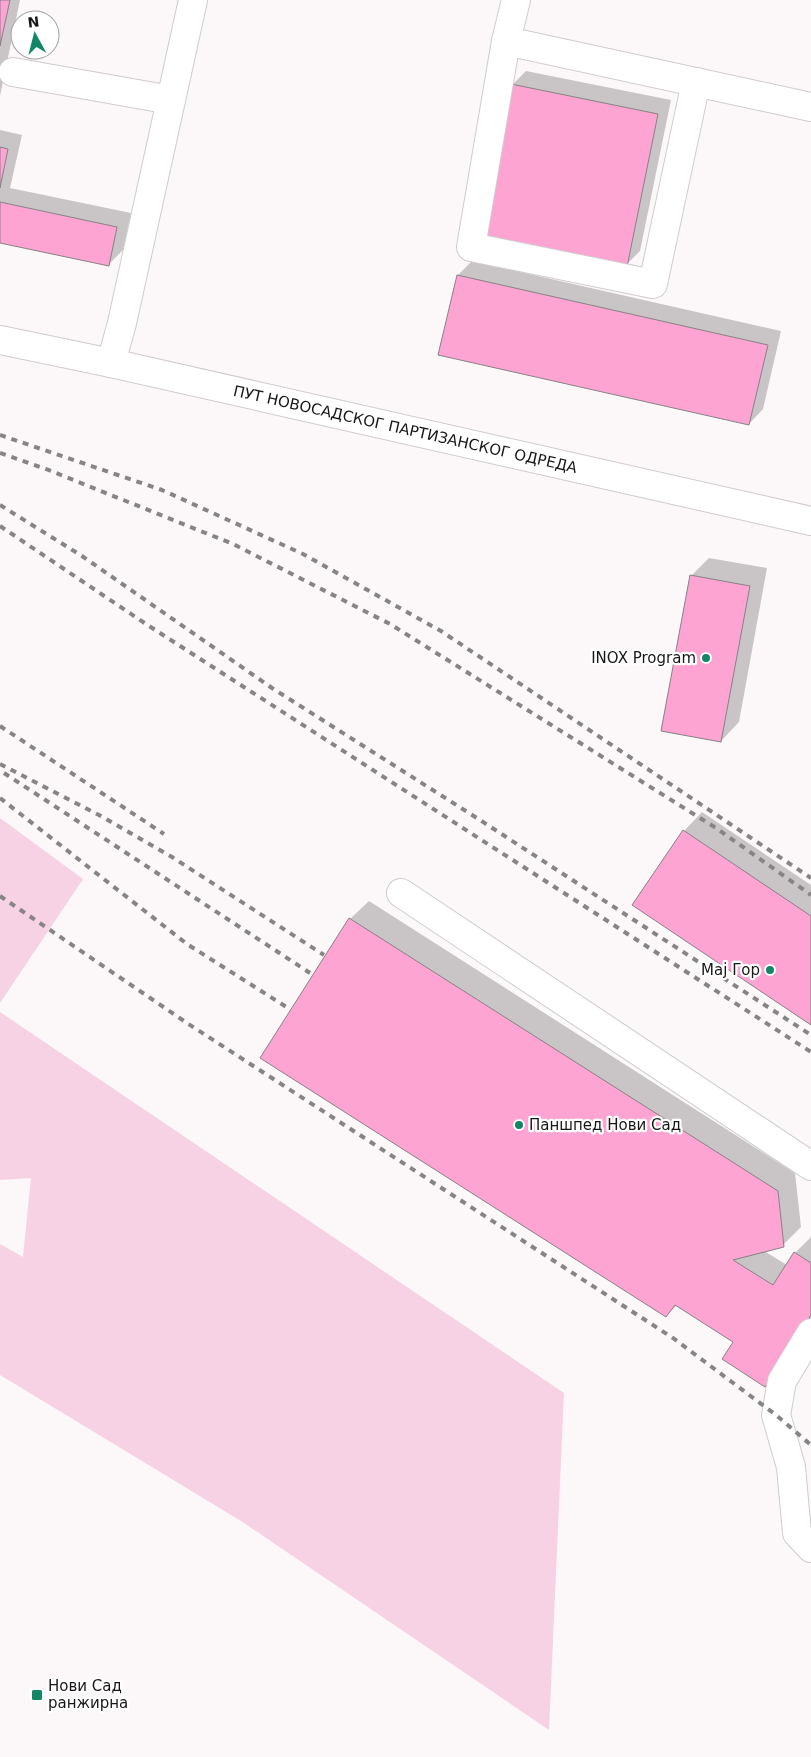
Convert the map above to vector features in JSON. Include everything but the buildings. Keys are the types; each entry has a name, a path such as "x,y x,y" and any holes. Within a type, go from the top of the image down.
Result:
{"street":[{"path":"111,363 122,323 193,0"},
{"path":"516,0 506,41 471,247 653,284 696,82"},
{"path":"506,41 811,107"},
{"path":"13,72 171,100"},
{"name":"ПУТ НОВОСАДСКОГ ПАРТИЗАНСКОГ ОДРЕДА","path":"0,340 111,363 811,521"},
{"path":"401,892 811,1166"},
{"path":"811,1333 782,1381 776,1415 791,1467 796,1533 811,1548"}],"shaded area":[{"path":"0,818 83,879 0,1003"},
{"path":"0,1012 564,1393 549,1730 241,1521 0,1375 0,1244 23,1257 31,1178 0,1180"}],"railway":[{"path":"0,435 162,490 303,554 441,631 811,878"},
{"path":"0,453 46,469 233,544 390,624 716,828 811,895"},
{"path":"0,505 82,556 272,688 480,820 811,1035"},
{"path":"0,526 146,624 811,1052"},
{"path":"0,726 164,834"},
{"path":"0,764 99,815 172,857 324,955"},
{"path":"4,773 310,973"},
{"path":"0,798 187,944 288,1008"},
{"path":"0,896 187,1023 673,1338 776,1415 811,1445"}],"place":[{"name":"INOX Program","path":"706,658"},
{"name":"Мај Гор","path":"770,970"},
{"name":"Паншпед Нови Сад","path":"519,1125"},
{"name":"Нови Сад ранжирна","path":"37,1695"}]}
